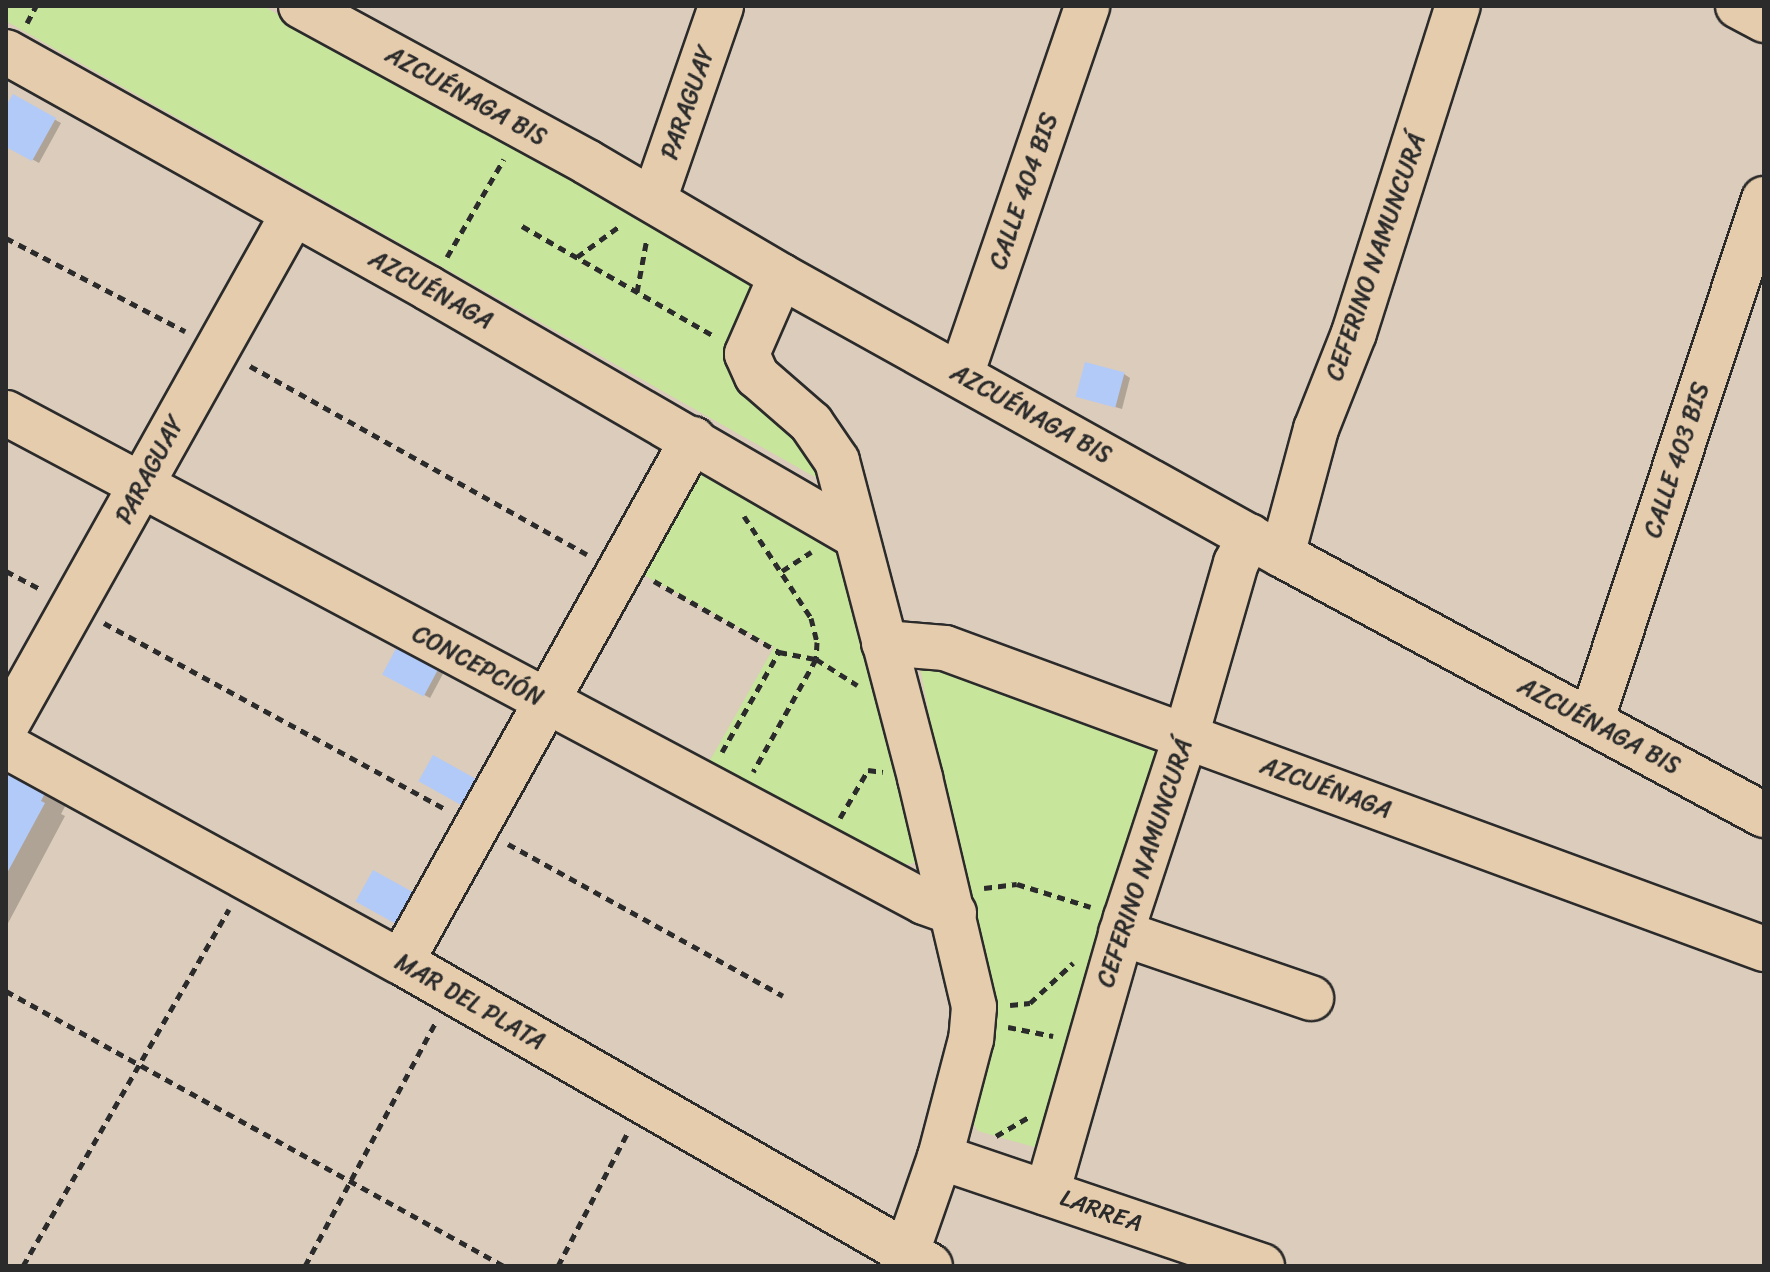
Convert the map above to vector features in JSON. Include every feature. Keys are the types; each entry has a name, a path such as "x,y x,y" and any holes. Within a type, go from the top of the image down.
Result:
{"street":[{"name":"AZCUÉNAGA BIS","path":"301,6 352,19 523,127 781,276 1266,546 1764,815"},
{"name":"PARAGUAY","path":"654,200 721,6"},
{"name":"CALLE 404 BIS","path":"961,375 1087,6"},
{"name":"CEFERINO NAMUNCURÁ","path":"1047,1193 1087,1043 1108,921 1186,736 1236,563 1266,546 1354,333 1458,6"},
{"path":"1738,6 1764,20"},
{"name":"AZCUÉNAGA","path":"6,52 428,288 853,534"},
{"name":"CALLE 403 BIS","path":"1591,721 1764,199"},
{"name":"PARAGUAY","path":"6,726 75,608 216,347 293,214"},
{"path":"781,276 747,354 757,376 811,423 837,461 853,534 920,778 974,1007 971,1039 912,1261"},
{"name":"CONCEPCIÓN","path":"6,413 924,902 950,902"},
{"path":"401,962 693,439"},
{"name":"AZCUÉNAGA","path":"884,643 945,648 1764,949"},
{"name":"MAR DEL PLATA","path":"6,746 401,962 644,1101 912,1261"},
{"path":"1108,921 1311,998"},
{"name":"LARREA","path":"940,1157 1262,1266"}],"path":[{"path":"428,288 523,127"},
{"path":"577,257 654,200"},
{"path":"637,292 654,200"},
{"path":"522,226 747,354"},
{"path":"6,238 216,347 779,652 816,659 902,713"},
{"path":"720,793 816,659 816,631 811,618 738,508"},
{"path":"6,571 783,996"},
{"path":"720,793 779,652"},
{"path":"823,847 868,770 920,778"},
{"path":"23,1266 248,877"},
{"path":"950,902 1017,884 1108,921"},
{"path":"1003,1006 1030,1003 1082,955 1079,969"},
{"path":"6,991 504,1266"},
{"path":"305,1266 453,992"},
{"path":"1003,1016 1003,1029 1087,1043"},
{"path":"558,1266 644,1101"},
{"path":"984,1143 1040,1110"}],"green space":[{"path":"6,6 263,6 763,283 729,345 828,464 815,477 6,21"},
{"path":"702,459 837,543 927,844 918,862 901,866 708,764 774,647 642,574"},
{"path":"919,661 1175,750 1041,1149 978,1131 973,1123 986,1016"}],"building":[{"path":"13,94 56,118 32,161 6,147 6,106"},
{"path":"1085,362 1125,373 1115,407 1076,397"},
{"path":"400,641 441,663 424,697 382,675"},
{"path":"433,755 482,782 467,808 418,781"},
{"path":"6,771 48,787 41,801 45,803 6,875"},
{"path":"373,870 417,894 399,926 356,901"}]}
